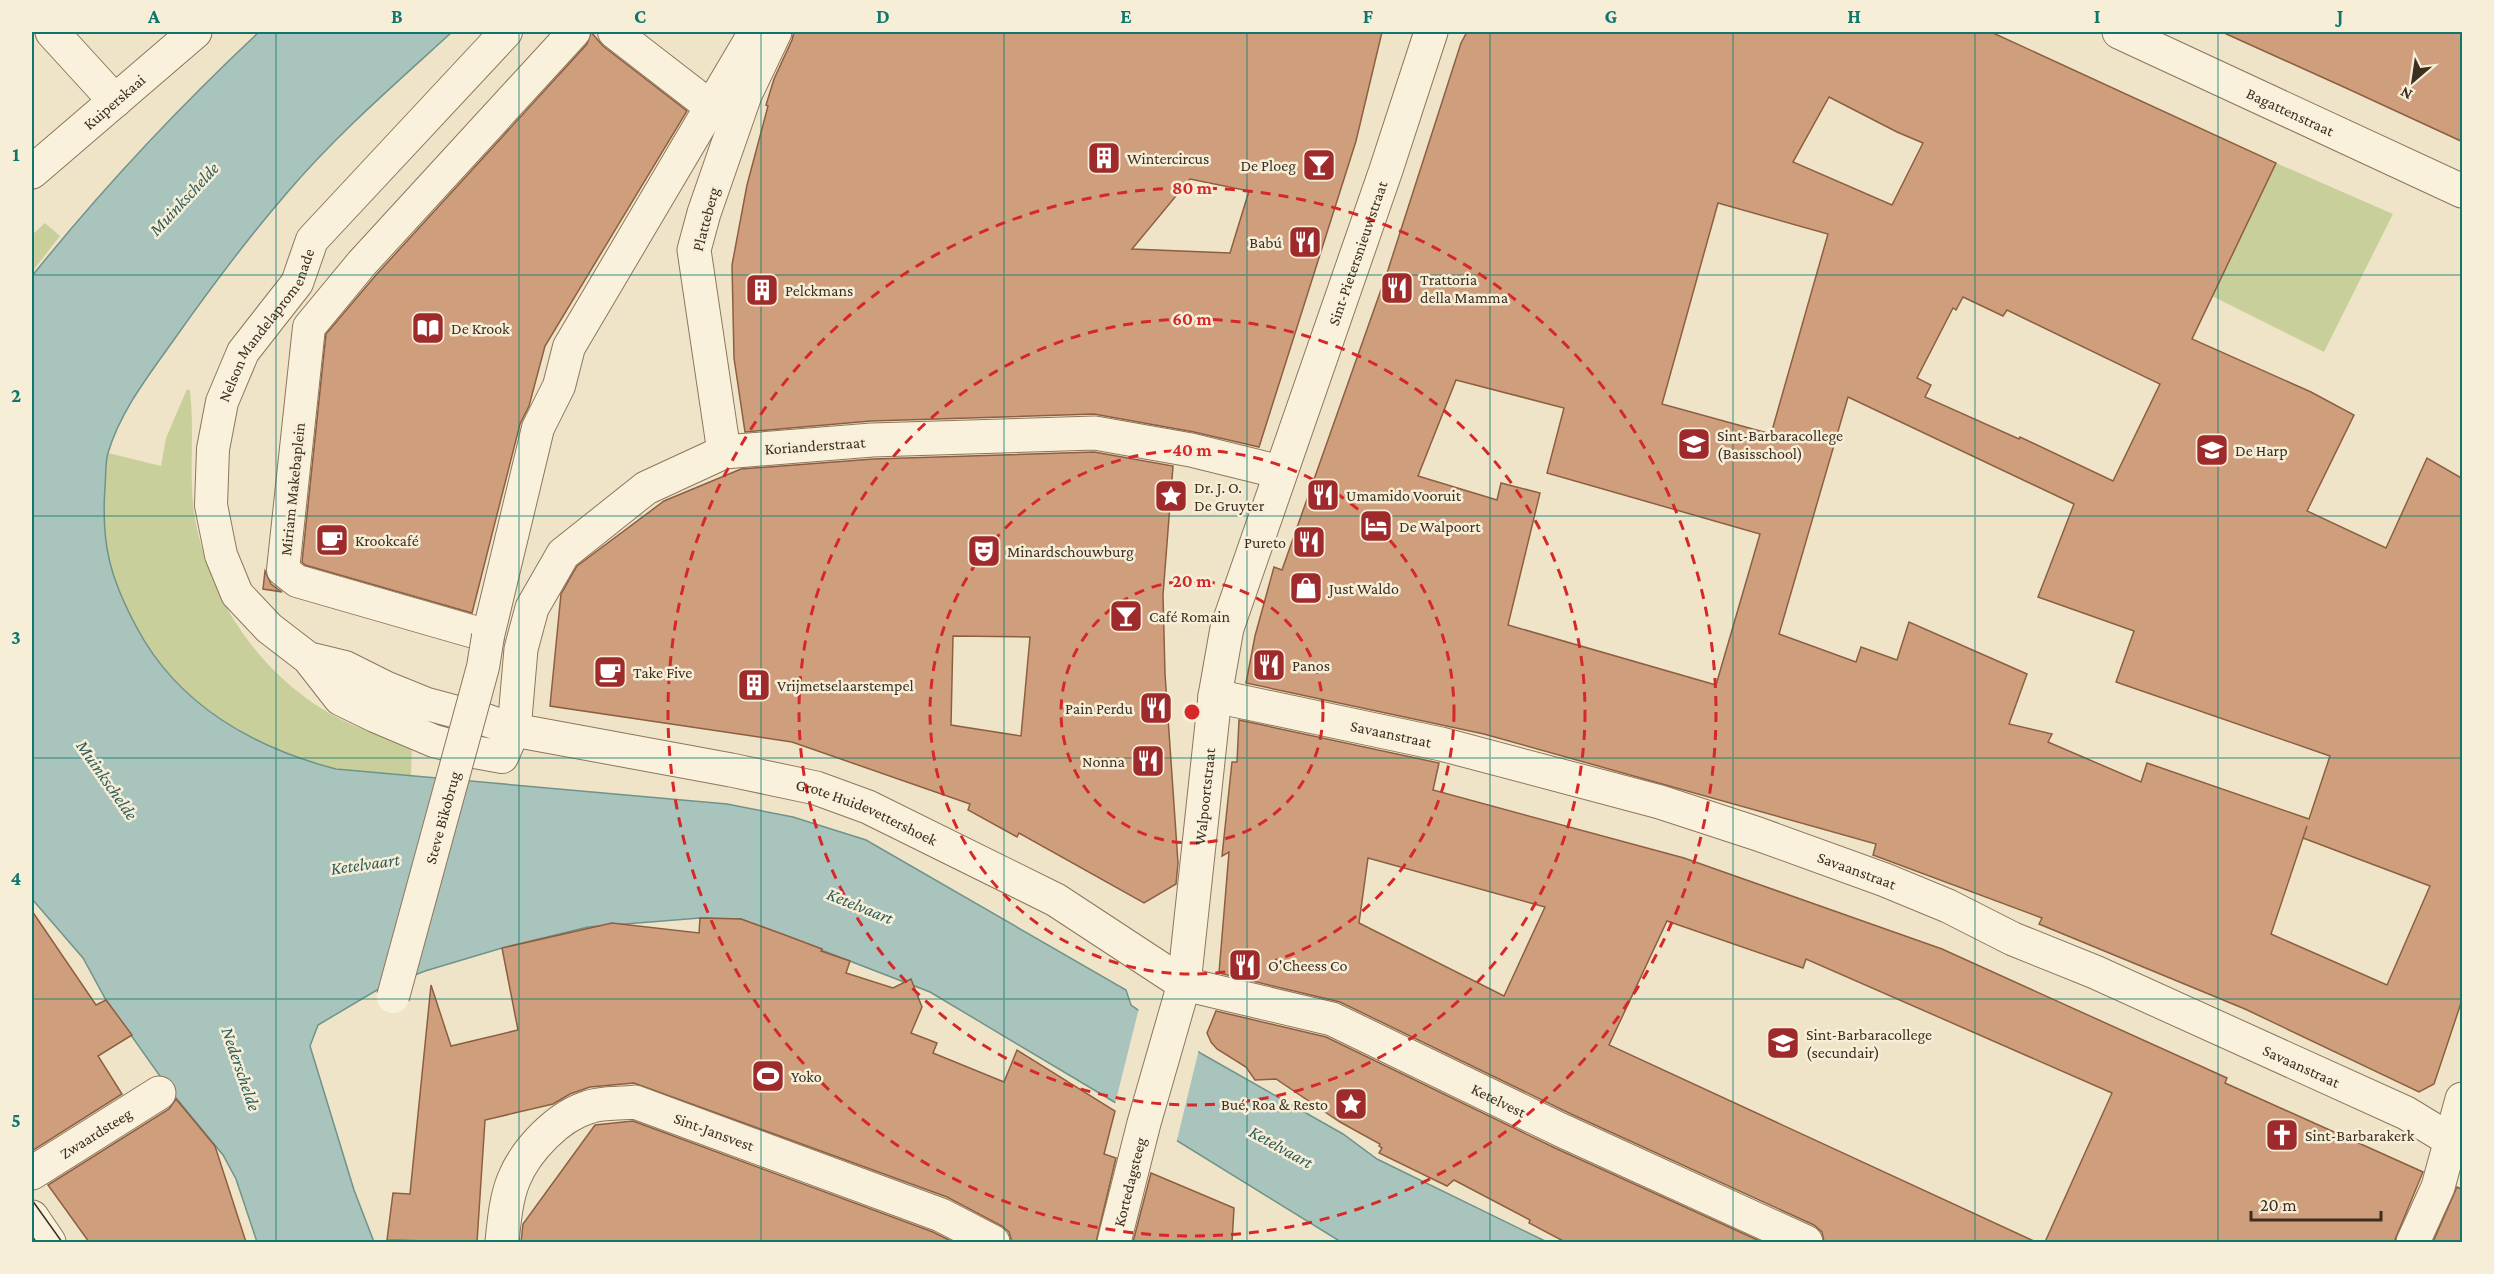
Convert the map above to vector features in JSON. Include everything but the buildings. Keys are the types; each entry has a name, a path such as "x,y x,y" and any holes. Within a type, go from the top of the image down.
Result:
{"street":[{"path":"52,32 115,101"},
{"name":"Kuiperskaai","path":"32,172 195,32"},
{"name":"Nelson Mandelapromenade","path":"506,32 312,240 297,283 243,352 222,402 213,449 211,505 221,555 237,594 269,628 308,658 345,667 385,687 428,704 514,730"},
{"name":"Miriam Makebaplein","path":"488,636 297,581 283,570 309,327 362,262 574,32"},
{"path":"614,32 676,90 711,107"},
{"path":"488,636 538,428 559,386 568,347 690,129 711,107 755,32"},
{"name":"Platteberg","path":"724,452 694,250 704,213 745,95 775,32"},
{"name":"Sint-Pietersnieuwstraat","path":"1280,472 1386,170 1431,32"},
{"name":"Bagattenstraat","path":"2119,32 2463,191"},
{"path":"559,386 587,358"},
{"name":"Korianderstraat","path":"514,730 521,649 532,608 563,554 646,488 724,452 872,440 1095,433 1191,450 1280,472"},
{"name":"Walpoortstraat","path":"1144,1123 1184,984 1215,696 1227,628 1280,472"},
{"name":"Steve Bikobrug","path":"393,998 483,667 488,636"},
{"name":"Savaanstraat","path":"1215,696 1441,744 1660,802 1758,834 1885,880 1948,906 2013,939 2094,972 2406,1113 2456,1143"},
{"name":"Grote Huidevettershoek","path":"514,730 742,772 816,788 858,803 897,820 1056,900 1184,984"},
{"name":"Ketelvest","path":"1184,984 1332,1019 1563,1131 1806,1242"},
{"name":"Zwaardsteeg","path":"32,1173 159,1093"},
{"path":"2413,1242 2456,1143 2463,1099"},
{"name":"Sint-Jansvest","path":"502,1242 504,1220 514,1179 530,1150 557,1124 589,1107 635,1102 941,1215 993,1242"},
{"name":"Kortedagsteeg","path":"1114,1242 1144,1123"},
{"path":"32,1217 49,1242"}],"green space":[{"path":"2276,163 2393,214 2324,352 2212,296"},
{"path":"45,223 60,236 32,272 32,235"},
{"path":"187,389 190,391 191,407 192,486 195,518 203,553 216,586 233,618 254,648 278,674 305,697 335,717 368,731 412,741 411,776 343,770 317,765 270,747 237,730 207,709 179,684 155,656 135,626 118,593 107,557 103,532 108,453 161,466 166,438"}],"water":[{"path":"259,32 452,32 345,131 305,172 272,211 217,280 148,376 129,406 114,437 106,461 104,507 109,560 120,593 137,628 154,655 174,680 196,701 221,720 276,749 336,769 727,804 793,817 866,840 1126,990 1131,1005 1202,1054 1343,1134 1377,1159 1547,1242 1341,1242 1116,1103 930,992 741,919 700,918 588,927 502,948 425,971 377,990 318,1025 310,1046 354,1190 374,1242 257,1242 236,1179 223,1155 172,1093 106,1000 83,958 32,899 32,276 141,150"}],"pier":[{"path":"1139,1008 1199,1049 1176,1144 1115,1104"}],"tram line":[{"path":"32,1200 62,1242"},
{"path":"32,1236 36,1242"}],"place":[{"name":"Wintercircus","path":"1104,158"},
{"name":"De Ploeg","path":"1319,165"},
{"name":"Babú","path":"1305,242"},
{"name":"Trattoria della Mamma","path":"1397,288"},
{"name":"Pelckmans","path":"762,290"},
{"name":"De Krook","path":"428,328"},
{"name":"Sint-Barbaracollege (Basisschool)","path":"1694,444"},
{"name":"De Harp","path":"2212,450"},
{"name":"Umamido Vooruit","path":"1323,495"},
{"name":"Dr. J. O. De Gruyter","path":"1171,496"},
{"name":"De Walpoort","path":"1376,526"},
{"name":"Krookcafé","path":"332,540"},
{"name":"Pureto","path":"1309,542"},
{"name":"Minardschouwburg","path":"984,551"},
{"name":"Just Waldo","path":"1306,588"},
{"name":"Café Romain","path":"1126,616"},
{"name":"Panos","path":"1269,665"},
{"name":"Take Five","path":"610,672"},
{"name":"Vrijmetselaarstempel","path":"754,685"},
{"name":"Pain Perdu","path":"1156,708"},
{"name":"Nonna","path":"1148,761"},
{"name":"O'Cheess Co","path":"1245,965"},
{"name":"Sint-Barbaracollege (secundair)","path":"1783,1043"},
{"name":"Yoko","path":"768,1076"},
{"name":"Bué, Roa & Resto","path":"1351,1104"},
{"name":"Sint-Barbarakerk","path":"2282,1135"}],"water label":[{"name":"Muinkschelde","path":"184,199"},
{"name":"Muinkschelde","path":"107,780"},
{"name":"Ketelvaart","path":"365,864"},
{"name":"Ketelvaart","path":"860,906"},
{"name":"Nederschelde","path":"241,1069"},
{"name":"Ketelvaart","path":"1281,1147"}]}
